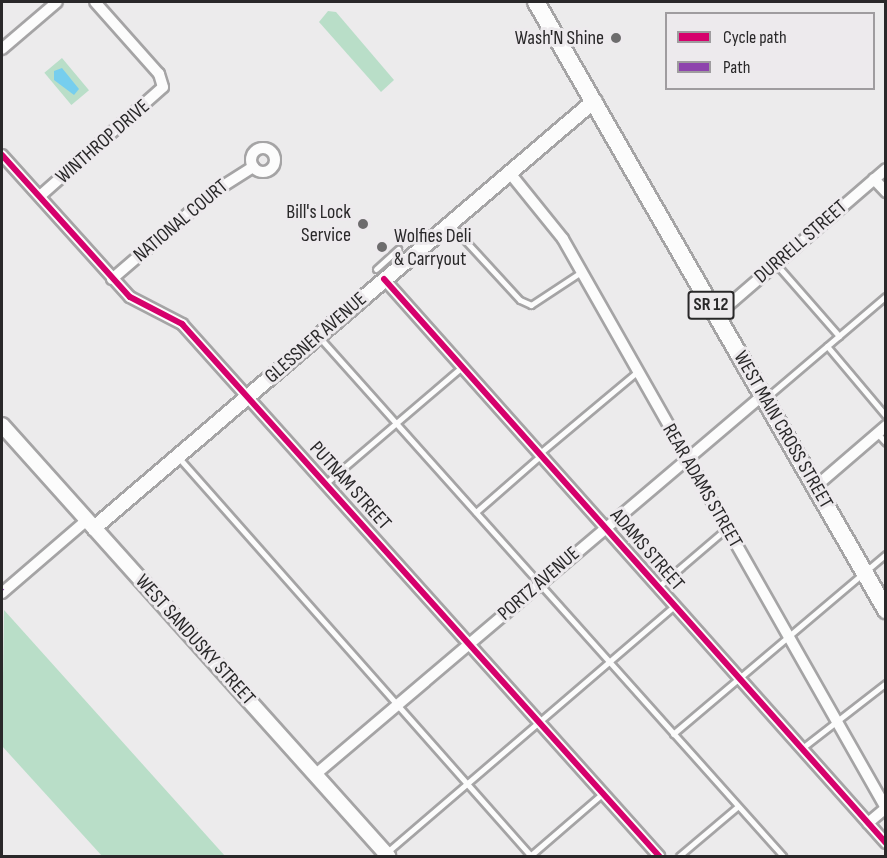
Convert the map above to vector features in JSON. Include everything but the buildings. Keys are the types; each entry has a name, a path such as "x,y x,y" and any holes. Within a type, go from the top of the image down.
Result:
{"highway":[{"name":"WEST MAIN CROSS STREET","path":"536,2 885,610"}],"street":[{"path":"2,49 57,2"},
{"name":"WINTHROP DRIVE","path":"40,196 163,87 159,74 95,2"},
{"name":"GLESSNER AVENUE","path":"2,593 178,456 318,337 380,274 449,223 594,101"},
{"name":"PUTNAM STREET","path":"2,155 112,279 137,301 182,324 249,396 659,856"},
{"name":"NATIONAL COURT","path":"112,279 212,193 253,167"},
{"name":"DURRELL STREET","path":"717,315 885,169"},
{"name":"REAR ADAMS STREET","path":"508,172 563,239 885,808"},
{"path":"874,179 885,192"},
{"name":"ADAMS STREET","path":"380,274 885,843"},
{"name":"PORTZ AVENUE","path":"316,774 685,458 764,397"},
{"name":"WEST SANDUSKY STREET","path":"2,425 386,855"},
{"path":"815,487 881,430"},
{"path":"868,823 885,808"}],"lane":[{"path":"449,223 520,300 531,305 581,272"},
{"path":"380,274 398,249"},
{"path":"776,264 839,336"},
{"path":"764,397 885,296"},
{"path":"318,337 783,856"},
{"path":"827,346 885,416"},
{"path":"326,483 462,367"},
{"path":"476,512 637,372"},
{"path":"881,430 885,443"},
{"path":"178,456 531,856 603,794"},
{"path":"658,587 726,529"},
{"path":"673,734 885,554"},
{"path":"386,855 674,606"},
{"path":"801,749 885,683"},
{"path":"679,856 737,807"}],"green space":[{"path":"328,11 336,12 394,80 381,92 319,22"},
{"path":"62,58 89,90 71,105 44,73"},
{"path":"4,610 225,856 102,856 2,746"}],"water":[{"path":"62,68 79,89 74,95 54,80 54,71"}],"cycle path":[{"path":"2,155 130,297 182,324 659,856"},
{"path":"384,279 886,843"}],"place":[{"name":"Wash'N Shine","path":"616,38"},
{"name":"Bill's Lock Service","path":"363,224"},
{"name":"Wolfies Deli & Carryout","path":"382,247"}]}
